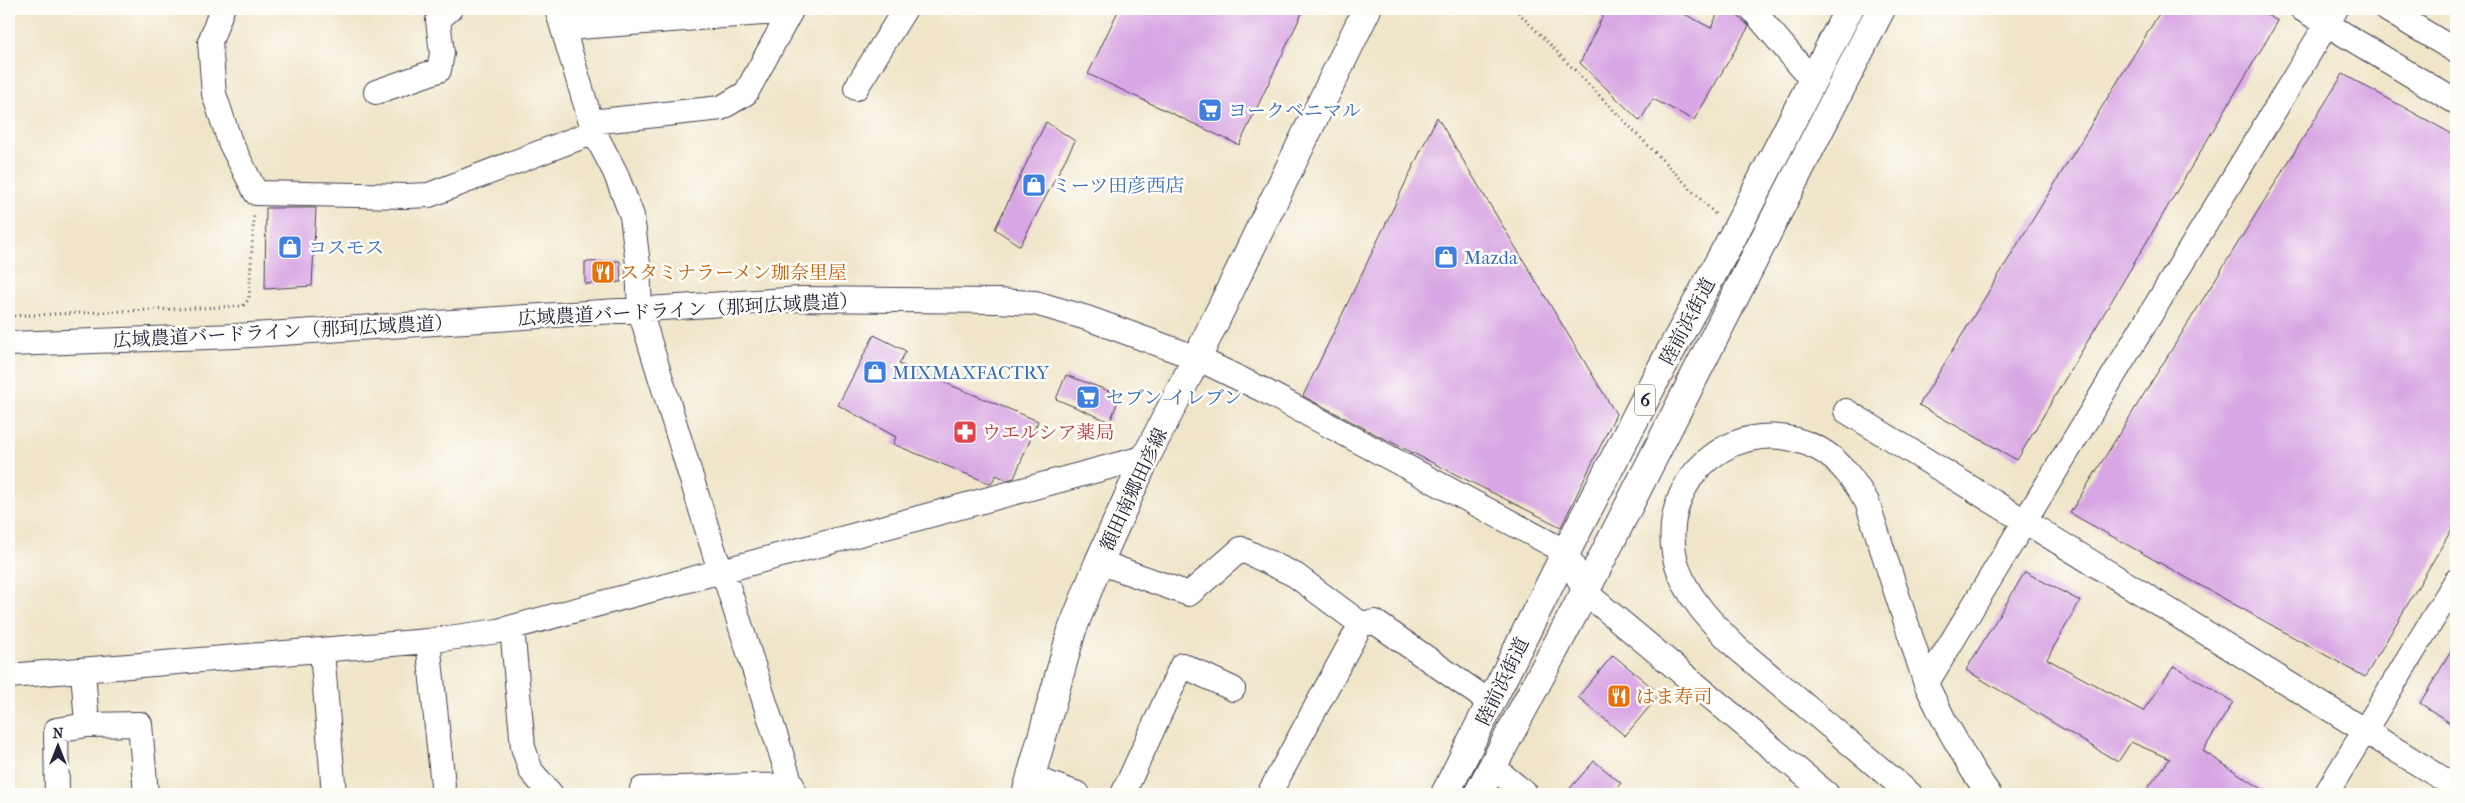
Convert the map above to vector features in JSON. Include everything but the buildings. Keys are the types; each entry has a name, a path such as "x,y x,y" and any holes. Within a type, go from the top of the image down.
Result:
{"main road":[{"name":"額田南郷田彦線","path":"1028,786 1072,630 1099,562 1146,457 1197,358 1367,9"},
{"name":"陸前浜街道","path":"1445,794 1566,552 1654,382 1734,234 1849,9"},
{"name":"陸前浜街道","path":"1478,794 1585,592 1881,9"}],"street":[{"path":"222,9 210,42 214,94 230,142 256,193 407,196 429,195 593,127 721,108 746,93 791,10"},
{"path":"376,92 439,70 442,53 438,20 450,9"},
{"path":"558,9 593,127 615,172 632,216 638,264 640,311 716,558 722,571 793,790 642,789"},
{"path":"856,88 905,9"},
{"path":"1752,9 1812,80"},
{"path":"2302,9 2331,16 2456,102"},
{"path":"2386,9 2456,51"},
{"path":"565,32 580,27 791,10"},
{"path":"1926,684 2331,16"},
{"name":"広域農道バードライン（那珂広域農道）","path":"9,344 236,336 801,299 998,301 1035,304 1086,318 1197,358 1261,389 1566,552"},
{"path":"1846,411 2456,787"},
{"path":"1910,794 1738,648 1718,629 1696,603 1685,584 1676,563 1673,523 1677,502 1696,470 1712,456 1734,442 1755,438 1778,437 1798,441 1820,449 1839,464 1855,481 1868,502 1926,684 1964,755 1989,794"},
{"path":"9,676 428,641 512,628 1146,457"},
{"path":"1099,562 1189,594 1241,549 1295,575 1361,624 1376,622 1491,702"},
{"path":"1566,552 1585,592 1827,794"},
{"path":"2326,794 2456,581"},
{"path":"1269,794 1361,624"},
{"path":"512,628 522,747 531,771 551,794"},
{"path":"428,641 443,785"},
{"path":"322,651 334,794"},
{"path":"1122,794 1182,665 1234,689"},
{"path":"83,670 88,725"},
{"path":"57,794 56,730 88,725 140,724 146,794"},
{"path":"1493,767 1526,794"},
{"path":"1028,786 1078,794"}],"path":[{"path":"1515,9 1734,234"},
{"path":"9,316 243,306 249,299 256,193"}],"place":[{"name":"ヨークベニマル","path":"1210,110"},
{"name":"ミーツ田彦西店","path":"1034,185"},
{"name":"コスモス","path":"290,247"},
{"name":"Mazda","path":"1446,257"},
{"name":"スタミナラーメン珈奈里屋","path":"603,272"},
{"name":"MIXMAXFACTRY","path":"875,372"},
{"name":"セブン-イレブン","path":"1088,397"},
{"name":"ウエルシア薬局","path":"965,432"},
{"name":"はま寿司","path":"1619,696"}]}
